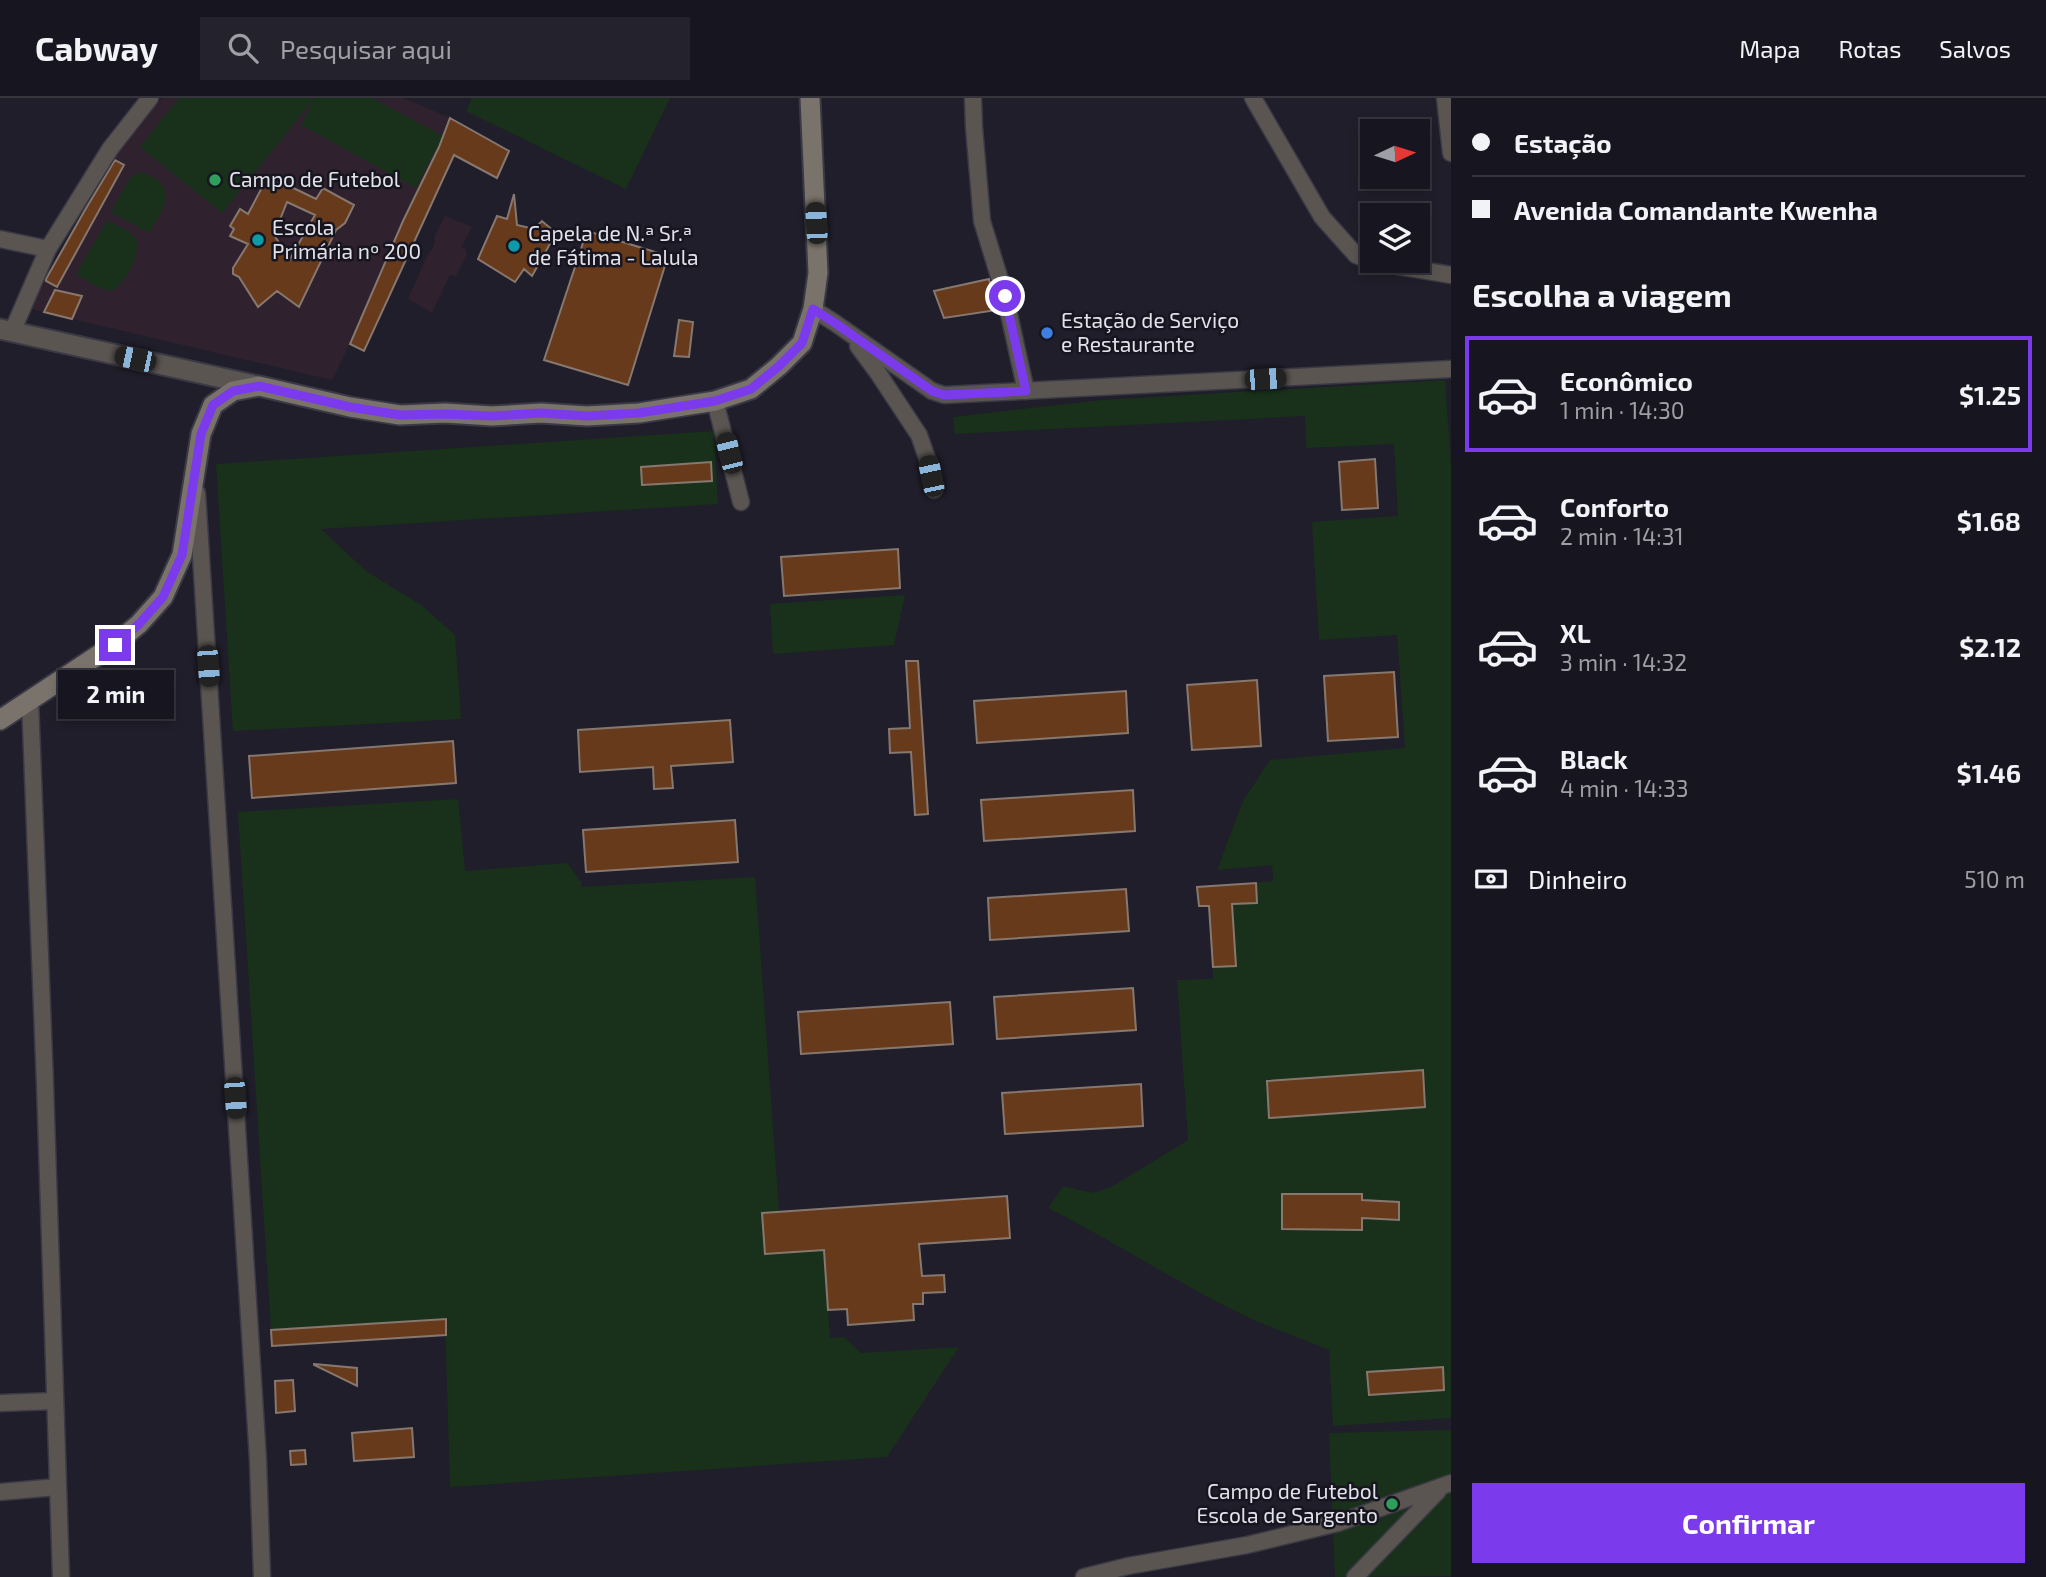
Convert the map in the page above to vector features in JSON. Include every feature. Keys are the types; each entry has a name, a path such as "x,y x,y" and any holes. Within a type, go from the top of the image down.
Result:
{"main road":[{"path":"0,720 115,645 139,624 163,597 182,555 201,434 213,405 233,391 259,386 350,407 400,415 492,416 541,413 587,416 639,413 715,401 751,389 802,343 813,309 818,273 810,98"}],"street":[{"path":"150,98 110,149 48,249 6,330 259,386"},
{"path":"973,98 982,221 1005,296 1026,391"},
{"path":"1252,98 1322,217 1356,255 1373,262 1451,275"},
{"path":"1445,98 1451,153"},
{"path":"0,239 48,249"},
{"path":"813,309 932,391 944,395 1451,369"},
{"path":"846,331 919,435 934,490"},
{"path":"715,401 741,502"},
{"path":"196,476 258,1460 262,1577"},
{"path":"30,700 46,1084 61,1577"},
{"path":"0,1403 54,1401"},
{"path":"1084,1577 1128,1566 1247,1545 1338,1523 1446,1485"},
{"path":"1355,1577 1446,1485"},
{"path":"0,1492 57,1488"}],"shaded area":[{"path":"162,98 404,98 450,118 332,380 30,309 113,159"},
{"path":"445,216 472,227 461,248 465,247 467,254 456,276 450,275 432,313 408,299"}],"green space":[{"name":"Campo de Futebol","path":"179,98 314,99 222,213 140,147"},
{"path":"315,98 372,98 443,136 416,188 301,125"},
{"path":"472,98 670,98 626,189 466,111"},
{"path":"140,172 153,177 165,190 164,205 149,233 111,212 130,178"},
{"path":"107,221 130,233 137,243 131,267 122,283 112,290 98,287 76,274"},
{"path":"1445,380 1451,465 1451,1418 1333,1426 1329,1350 1235,1311 1048,1208 1063,1186 1093,1193 1113,1186 1188,1140 1177,980 1213,979 1213,967 1236,966 1232,904 1257,903 1256,883 1273,881 1272,865 1217,870 1243,801 1270,760 1405,748 1397,635 1319,640 1312,522 1398,516 1394,444 1306,448 1305,416 955,434 953,417 1102,400"},
{"path":"714,431 718,504 321,529 366,571 421,605 455,635 461,719 233,731 216,464"},
{"path":"905,595 894,645 773,654 770,604"},
{"path":"458,799 465,871 567,863 582,887 755,877 779,1211 762,1213 765,1254 824,1250 830,1338 844,1337 861,1353 959,1347 887,1457 450,1487 445,1319 271,1330 238,812"},
{"name":"Campo de Futebol Escola de Sargento","path":"1451,1430 1451,1576 1335,1577 1329,1433"}],"building":[{"path":"450,118 509,151 497,178 454,155 364,351 350,344"},
{"path":"115,160 124,165 57,287 46,279"},
{"name":"Escola Primária nº 200","path":"267,178 316,199 323,188 354,205 345,223 336,230 299,307 277,291 258,307 239,277 233,274 233,268 248,244 230,236 234,229 230,226 240,209 248,214","holes":["287,202 315,215 290,259 274,235"]},
{"name":"Capela de N.ª Sr.ª de Fátima - Lalula","path":"514,194 517,225 534,229 542,221 556,233 532,276 524,269 515,282 478,259 497,216 507,219"},
{"path":"587,231 668,256 628,385 544,360"},
{"path":"989,279 997,310 944,318 934,291"},
{"path":"55,290 82,296 72,319 44,312"},
{"path":"679,320 693,322 689,357 674,356"},
{"path":"1375,459 1378,508 1342,510 1339,462"},
{"path":"711,462 712,481 642,485 641,467"},
{"path":"898,549 900,588 784,596 781,557"},
{"path":"906,661 918,661 928,814 915,815 911,752 890,753 889,729 910,728"},
{"path":"1394,672 1398,737 1328,741 1324,676"},
{"path":"1257,680 1261,746 1192,750 1187,685"},
{"path":"1126,691 1128,733 977,743 974,701"},
{"path":"730,720 733,762 671,766 673,788 654,789 653,767 580,772 578,730"},
{"path":"453,741 456,783 252,798 249,756"},
{"path":"1133,790 1135,831 984,841 981,800"},
{"path":"735,820 738,862 586,872 583,830"},
{"path":"1256,883 1257,903 1232,904 1236,966 1213,967 1209,906 1199,906 1197,887"},
{"path":"1126,889 1129,931 990,940 988,898"},
{"path":"1133,988 1136,1030 997,1039 994,997"},
{"path":"950,1002 953,1044 801,1054 798,1012"},
{"path":"1423,1070 1425,1107 1269,1118 1267,1081"},
{"path":"1141,1084 1143,1126 1005,1134 1002,1093"},
{"path":"1282,1194 1362,1194 1362,1200 1399,1202 1399,1220 1362,1218 1362,1230 1282,1229"},
{"path":"1007,1196 1010,1238 919,1244 922,1276 944,1275 945,1292 923,1293 923,1304 913,1304 914,1320 848,1325 847,1309 828,1310 824,1250 765,1254 762,1213"},
{"path":"446,1319 446,1335 272,1346 271,1330"},
{"path":"314,1365 357,1368 357,1386"},
{"path":"1443,1367 1444,1390 1369,1395 1367,1372"},
{"path":"293,1380 295,1411 276,1413 275,1381"},
{"path":"412,1428 414,1457 354,1461 352,1433"},
{"path":"305,1450 306,1464 291,1465 290,1451"}],"place":[{"name":"Campo de Futebol","path":"215,180"},
{"name":"Escola Primária nº 200","path":"258,240"},
{"name":"Capela de N.ª Sr.ª de Fátima - Lalula","path":"514,246"},
{"name":"Estação de Serviço e Restaurante","path":"1047,333"},
{"name":"Campo de Futebol Escola de Sargento","path":"1392,1504"}],"route":[{"path":"115,645 139,624 163,597 182,555 201,434 213,405 233,391 259,386 350,407 400,415 492,416 541,413 587,416 639,413 715,401 751,389 802,343 813,309 932,391 944,395 1026,391 1005,296"}]}
